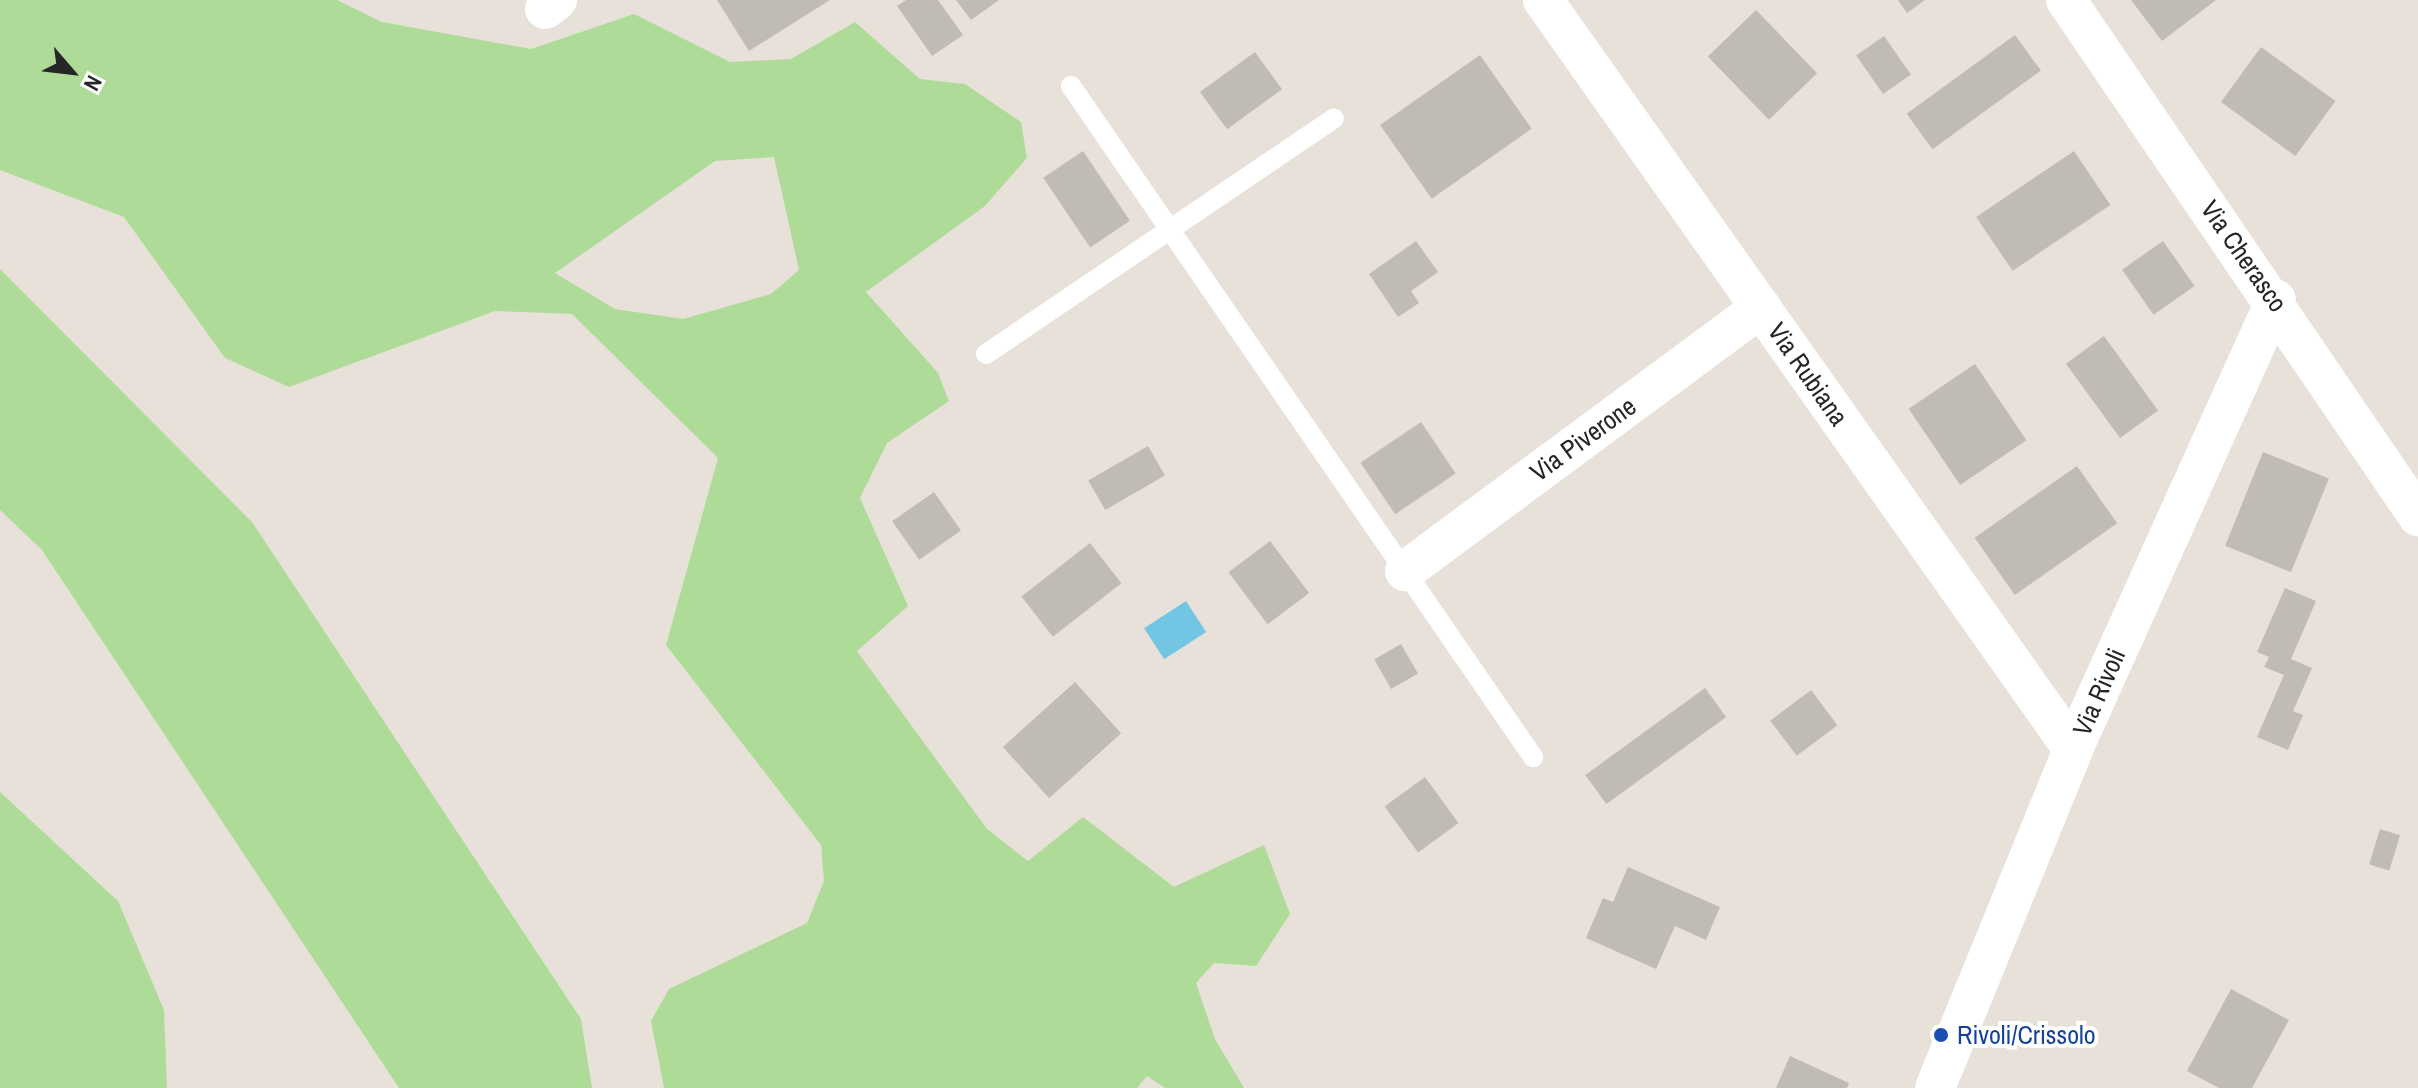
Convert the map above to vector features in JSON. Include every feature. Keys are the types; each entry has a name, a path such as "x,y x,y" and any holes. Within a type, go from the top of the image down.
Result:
{"street":[{"name":"Via Rubiana","path":"1543,0 2073,749"},
{"name":"Via Cherasco","path":"2066,0 2276,300 2418,516"},
{"name":"Via Rivoli","path":"1935,1088 2073,749 2276,300"},
{"name":"Via Piverone","path":"1405,571 1761,308"}],"lane":[{"path":"1071,86 1533,757"},
{"path":"986,354 1168,227 1334,118"}],"green space":[{"path":"0,0 337,0 382,22 531,49 634,14 730,62 791,59 855,22 920,79 965,84 1021,122 1027,158 985,206 866,292 938,373 949,401 887,443 860,498 908,606 857,651 987,829 1028,861 1083,817 1174,887 1264,845 1290,914 1256,966 1214,963 1196,983 1215,1039 1244,1088 1165,1088 1147,1076 1137,1088 664,1088 651,1021 669,989 807,923 824,881 821,845 666,645 718,458 572,314 495,311 289,387 225,358 124,217 0,170","holes":["774,157 799,270 771,294 683,319 615,309 555,273 715,161"]},
{"path":"0,269 252,522 581,1019 592,1088 399,1088 42,550 0,510"},
{"path":"0,792 118,901 164,1010 167,1088 0,1088"}],"water":[{"path":"1186,601 1206,632 1164,659 1144,628"}],"building":[{"path":"717,0 830,0 749,51"},
{"path":"906,0 938,0 963,35 932,56 897,6"},
{"path":"956,0 999,0 971,20"},
{"path":"1898,0 1925,0 1907,13"},
{"path":"2131,0 2216,0 2162,41"},
{"path":"1756,10 1817,73 1769,120 1708,57"},
{"path":"2015,35 2041,71 1932,149 1907,114"},
{"path":"1884,36 1911,75 1883,94 1856,56"},
{"path":"2261,47 2335,101 2295,156 2221,102"},
{"path":"1255,52 1282,89 1227,129 1200,92"},
{"path":"1480,55 1532,129 1432,199 1380,125"},
{"path":"1083,151 1130,221 1090,247 1043,178"},
{"path":"2074,151 2110,205 2013,271 1976,217"},
{"path":"1416,241 1438,272 1411,291 1419,303 1398,317 1369,274"},
{"path":"2163,241 2195,286 2154,315 2122,270"},
{"path":"2104,336 2158,410 2120,438 2066,364"},
{"path":"1975,364 2026,440 1960,485 1909,409"},
{"path":"1421,422 1456,473 1395,514 1360,463"},
{"path":"1148,446 1165,475 1105,510 1088,480"},
{"path":"2263,452 2329,479 2291,572 2225,546"},
{"path":"2077,466 2117,523 2015,595 1975,538"},
{"path":"934,492 961,531 919,560 892,521"},
{"path":"1270,541 1309,593 1268,624 1228,572"},
{"path":"1090,543 1121,583 1053,637 1021,597"},
{"path":"2285,588 2316,601 2291,659 2312,668 2293,711 2303,715 2288,750 2257,737 2284,675 2264,667 2269,657 2257,652"},
{"path":"1401,644 1418,673 1391,689 1374,660"},
{"path":"1075,682 1121,733 1049,798 1003,747"},
{"path":"1705,688 1726,717 1606,804 1585,775"},
{"path":"1811,690 1837,725 1797,756 1770,721"},
{"path":"1425,777 1459,823 1418,853 1385,806"},
{"path":"2380,829 2400,835 2389,871 2369,864"},
{"path":"1628,867 1720,907 1706,940 1675,926 1656,969 1586,938 1603,898 1613,902"},
{"path":"2231,989 2289,1020 2252,1088 2219,1088 2187,1071"},
{"path":"1790,1056 1849,1083 1847,1088 1776,1088"}],"place":[{"name":"Rivoli/Crissolo","path":"1941,1035"}]}
